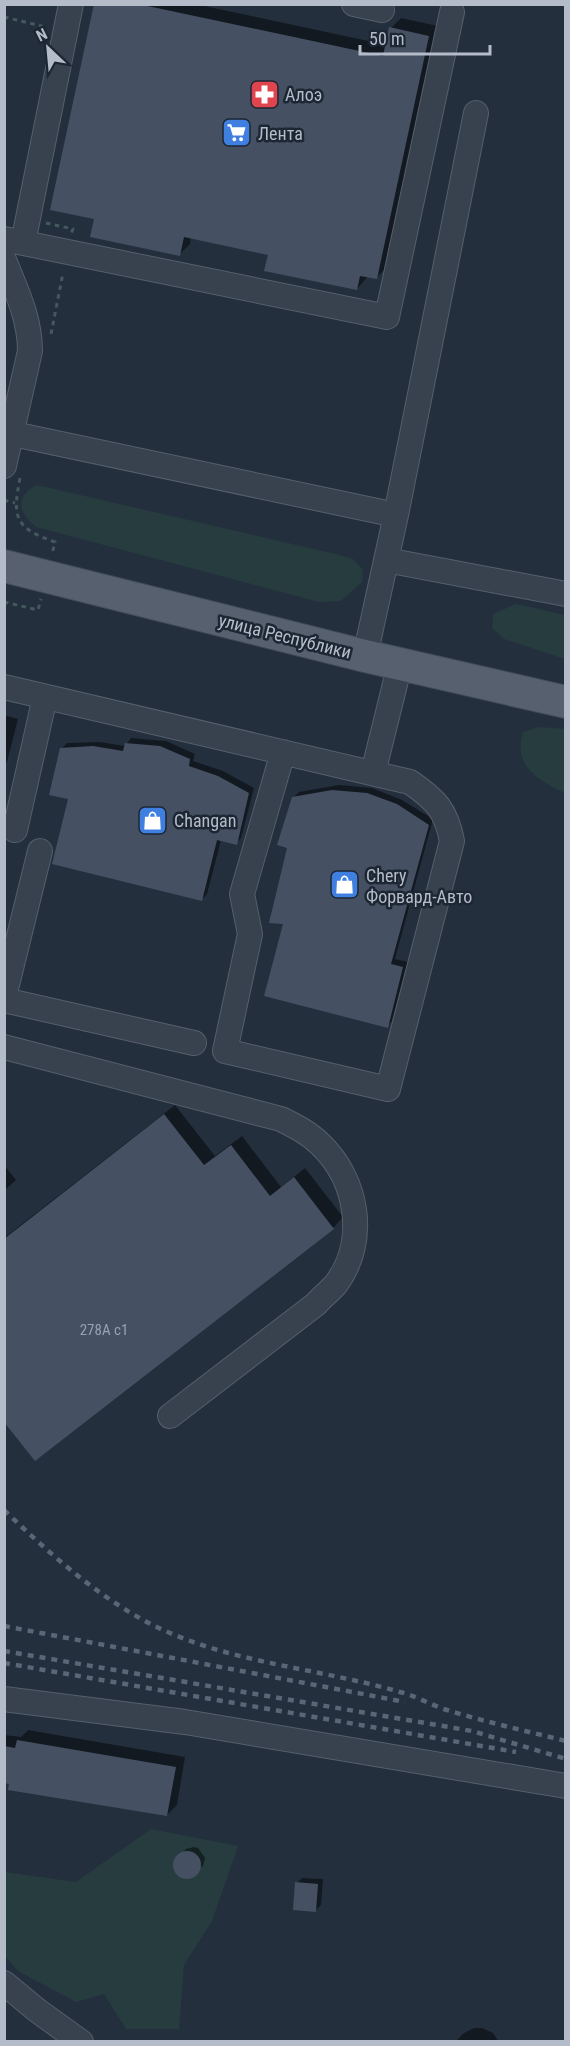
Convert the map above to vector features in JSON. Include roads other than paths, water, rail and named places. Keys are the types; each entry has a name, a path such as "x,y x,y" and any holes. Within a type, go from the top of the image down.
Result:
{"main road":[{"name":"улица Республики","path":"4,566 365,656 566,702"}],"lane":[{"path":"71,4 14,241 387,317 452,12"},
{"path":"354,4 382,10"},
{"path":"365,656 396,515 476,113"},
{"path":"4,260 30,335 30,351 8,433 4,466"},
{"path":"8,433 396,515"},
{"path":"386,560 566,594"},
{"path":"373,773 400,664"},
{"path":"4,687 45,697 283,752 410,782 428,794 442,809 449,823 453,841 388,1089 225,1051 250,934 242,894 283,752"},
{"path":"15,830 45,697"},
{"path":"40,851 4,998 194,1043"},
{"path":"4,1047 281,1119 304,1131 320,1144 336,1162 347,1181 356,1221 355,1239 336,1283 316,1304 170,1416"},
{"path":"4,1699 185,1722 566,1786"},
{"path":"4,1983 81,2042"}],"railway":[{"path":"4,1510 53,1555 105,1596 143,1620 173,1634 237,1655 368,1683 412,1696 441,1708 566,1741"},
{"path":"4,1626 405,1702"},
{"path":"4,1651 472,1731 566,1759"},
{"path":"4,1663 516,1752"}],"place":[{"name":"Алоэ","path":"264,94"},
{"name":"Лента","path":"237,133"},
{"name":"Changan","path":"153,820"},
{"name":"Chery Форвард-Авто","path":"345,885"}]}
